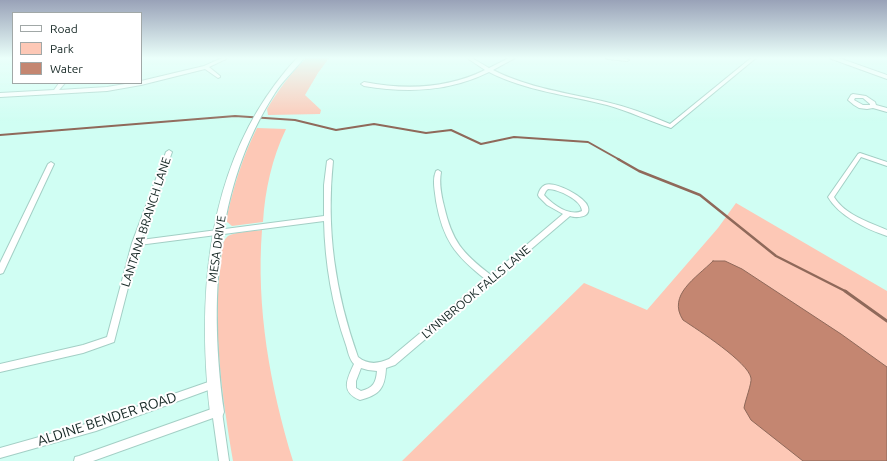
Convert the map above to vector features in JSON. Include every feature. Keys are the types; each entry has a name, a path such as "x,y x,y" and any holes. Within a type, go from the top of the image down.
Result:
{"street":[{"path":"142,83 154,80"},
{"name":"MESA DRIVE","path":"224,461 217,412 210,341 210,307 218,232 230,181 239,155 270,94 282,80"},
{"path":"364,84 396,89 431,88 459,83 467,80"},
{"path":"511,80 540,90 622,107 671,126 728,80"},
{"path":"55,92 61,84"},
{"path":"0,95 107,89 134,84"},
{"path":"873,106 887,110"},
{"name":"LANTANA BRANCH LANE","path":"0,368 83,349 111,339 136,243 169,152"},
{"path":"887,164 860,154 831,197 833,202 844,211 887,233"},
{"path":"330,161 326,218 335,291 352,352 359,364 370,367 382,367 382,382 373,392 360,396 352,390 351,381 359,364"},
{"path":"0,271 4,255 51,164"},
{"path":"438,172 437,183 444,223 449,236 463,256 491,279"},
{"path":"550,187 558,188 586,207 585,212 581,216 568,214 545,200 541,195 543,190 550,187"},
{"name":"LYNNBROOK FALLS LANE","path":"382,367 392,362 568,214"},
{"path":"136,243 326,218"},
{"name":"ALDINE BENDER ROAD","path":"0,453 96,426 214,384"},
{"path":"79,461 217,412"}],"green space":[{"path":"287,80 314,80 305,95 321,110 320,114 268,115 267,109"},
{"path":"257,128 286,129 270,174 265,198 263,222 232,226 226,221 238,173"},
{"path":"736,203 887,291 887,461 402,461 584,283 647,310 718,228"},
{"path":"262,230 261,288 263,318 272,376 293,461 233,461 225,411 218,336 218,286 223,245 225,239 230,235"}],"water":[{"path":"713,261 725,261 742,269 841,334 887,367 887,461 803,461 751,420 744,408 751,380 748,371 722,347 683,320 679,311 681,295 692,281"}],"waterway":[{"path":"0,135 235,116 295,120 336,130 374,124 426,133 451,130 481,144 514,137 588,142 620,160"},
{"path":"618,159 639,171 700,195 776,256 847,292"},
{"path":"845,291 887,321"}]}
